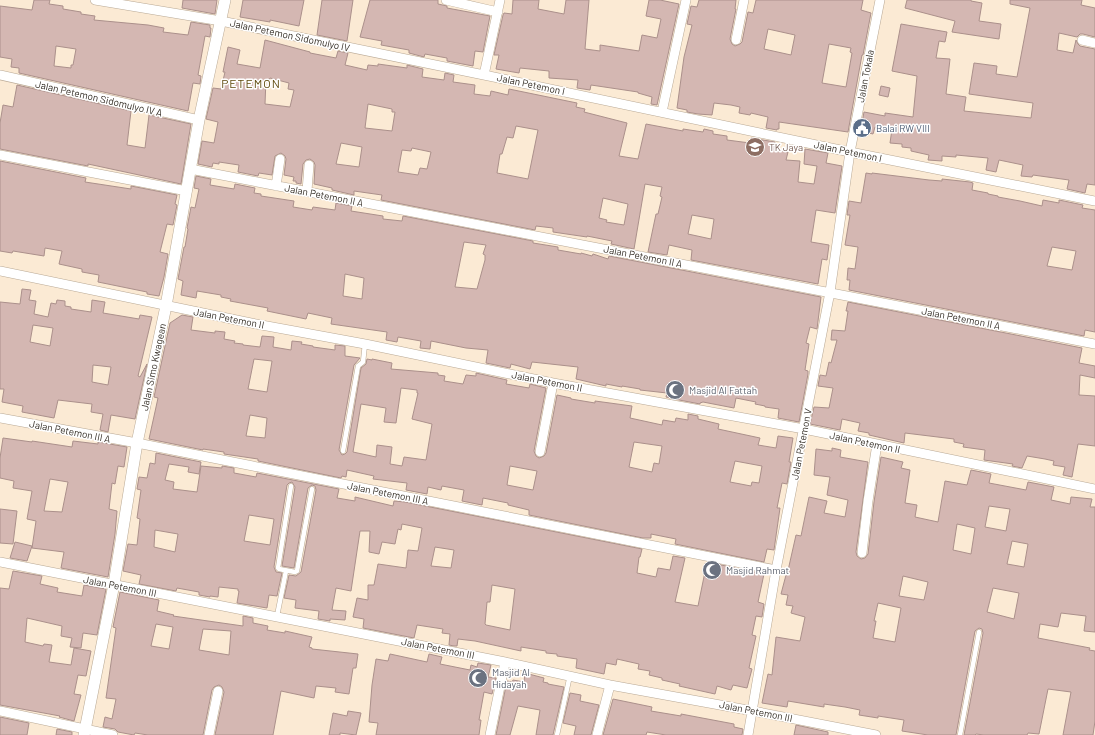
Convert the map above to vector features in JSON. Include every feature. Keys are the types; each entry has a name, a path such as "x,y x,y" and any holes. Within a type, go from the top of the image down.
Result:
{"street":[{"name":"Jalan Petemon Sidomulyo IV","path":"95,0 221,21 484,75"},
{"name":"Jalan Simo Kwagean","path":"85,732 114,584 136,443 166,306 199,120 225,0"},
{"path":"446,0 498,12"},
{"path":"484,75 500,0"},
{"path":"662,112 686,0"},
{"path":"736,40 744,0"},
{"name":"Jalan Tokala","path":"850,152 880,0"},
{"path":"1082,40 1095,43"},
{"name":"Jalan Petemon I","path":"484,75 850,152 1095,201"},
{"name":"Jalan Petemon Sidomulyo IV A","path":"0,76 199,120"},
{"name":"Jalan Petemon V","path":"748,735 776,570 830,292 850,152"},
{"path":"0,155 187,191"},
{"path":"276,186 280,158"},
{"path":"307,191 309,165"},
{"name":"Jalan Petemon II A","path":"190,169 1095,344"},
{"name":"Jalan Petemon II","path":"0,271 166,306 365,344 554,383 804,429 1095,489"},
{"path":"540,452 554,383"},
{"name":"Jalan Petemon III A","path":"0,418 136,443 776,570"},
{"path":"862,553 877,444"},
{"name":"Jalan Petemon III","path":"0,562 570,675 610,685 753,710 876,735"},
{"path":"490,735 504,662"},
{"path":"597,735 610,685"},
{"path":"209,735 218,691"},
{"path":"0,711 85,732 112,735"}],"lane":[{"path":"343,451 358,366 363,362 365,344"},
{"path":"291,486 278,568 286,571 297,571 312,489"},
{"path":"277,616 286,571"},
{"path":"960,735 979,632"},
{"path":"556,735 570,675"}],"building":[{"path":"34,0 50,0 49,4 63,6 63,9 95,16 94,20 148,25 164,28 163,32 188,35 191,22 210,25 210,37 205,36 198,75 201,76 200,84 193,83 188,111 19,73 19,68 11,67 12,59 0,57 0,6 32,10","holes":["56,46 76,49 71,68 54,66"]},
{"path":"183,0 217,0 215,14 182,8"},
{"path":"243,0 304,0 299,26 270,20 270,22 240,17"},
{"path":"322,0 353,0 347,41 317,35"},
{"path":"370,0 438,0 438,4 447,6 447,8 490,16 483,52 475,51 473,66 447,61 447,58 425,54 424,57 409,53 409,50 381,45 382,41 360,37"},
{"path":"513,0 539,0 538,9 564,14 566,0 589,0 585,49 600,51 600,45 639,51 642,35 657,38 661,19 646,16 649,0 660,0 679,4 657,105 651,104 652,97 638,92 591,85 590,90 577,88 578,80 549,78 549,71 520,68 519,73 496,69 499,55 494,55 503,15 504,13 512,14"},
{"path":"699,0 736,0 736,9 730,39 732,44 735,46 742,42 748,12 753,13 756,0 863,0 861,10 871,13 848,132 779,122 779,129 777,130 766,128 768,117 751,113 750,115 739,113 740,107 731,105 714,103 712,115 687,112 687,110 677,108 684,57 692,25 687,24 691,6 697,7","holes":["768,29 795,35 791,55 764,49","829,44 851,48 850,52 852,53 846,87 822,83"]},
{"path":"907,0 971,0 982,3 979,21 1001,24 999,39 952,32 955,21 905,8"},
{"path":"1010,0 1082,0 1081,5 1095,8 1095,37 1080,34 1077,37 1059,33 1057,50 1073,53 1076,40 1080,46 1095,49 1095,185 1087,184 1085,193 1067,189 1069,180 1033,175 1032,177 1021,176 1023,165 999,160 996,172 986,170 988,158 956,155 956,157 942,156 942,161 928,160 929,155 911,151 911,148 902,147 902,144 890,143 892,129 875,127 873,134 865,132 864,135 860,134 864,112 885,116 885,113 913,117 917,76 892,71 901,24 947,32 945,42 939,41 936,58 950,59 946,94 966,97 964,111 1031,118 1033,103 969,94 974,63 997,66 996,74 1017,77 1030,8 1010,4"},
{"path":"265,40 310,53 336,58 338,51 348,53 345,65 367,70 368,65 378,66 378,64 407,68 407,65 423,69 422,77 444,80 445,73 454,75 453,82 475,85 474,94 490,96 491,91 508,95 509,89 577,103 576,107 585,109 584,112 627,123 619,156 638,159 646,124 683,131 683,129 703,132 704,129 713,131 713,134 727,136 727,140 750,143 751,138 775,142 774,150 788,152 786,160 800,161 798,182 814,184 817,166 804,164 805,149 828,153 826,163 842,166 835,213 816,210 811,242 829,245 827,260 822,259 818,284 691,260 692,250 669,245 667,255 648,252 656,214 658,214 662,197 660,196 662,187 645,184 634,249 611,244 612,241 553,232 553,228 536,226 535,230 381,200 382,195 354,191 354,195 332,190 332,188 314,184 315,165 310,159 306,160 303,164 301,184 296,183 296,181 293,181 294,177 284,175 286,159 281,153 275,156 272,175 259,173 258,176 238,172 239,165 219,162 219,164 213,163 212,167 198,164 202,141 214,143 218,122 206,119 213,88 221,89 228,47 240,50 237,64 260,68","holes":["270,78 289,83 288,89 294,90 290,107 265,104 266,79 269,80","368,104 392,109 392,112 395,112 392,131 365,128","516,126 538,130 528,179 497,173 500,154 502,154 507,137 513,138","341,143 362,147 359,167 336,164","412,148 431,152 427,169 420,168 418,175 398,172 402,150 411,151","603,198 628,204 624,225 606,222 607,220 599,218","692,215 714,219 711,239 688,234"]},
{"path":"17,85 131,111 127,145 145,148 149,115 191,124 181,184 88,164 88,166 0,149 0,123 3,105 13,107"},
{"path":"881,86 890,88 888,97 879,95"},
{"path":"0,161 86,178 85,182 131,189 131,186 177,195 175,204 177,205 173,225 167,224 160,252 168,254 159,296 147,294 147,292 98,282 99,275 82,272 82,269 59,264 62,251 45,248 44,256 13,251 12,253 0,251"},
{"path":"866,173 872,173 929,180 942,181 942,179 970,182 973,183 972,190 988,193 998,197 1042,206 1043,200 1059,203 1059,200 1083,205 1082,208 1095,210 1095,332 1085,330 1084,336 849,290 850,280 847,280 848,268 855,269 858,247 845,245 850,215 847,215 849,201 861,203","holes":["1052,247 1076,251 1072,270 1047,266"]},
{"path":"196,176 211,179 210,185 234,189 235,184 255,188 254,193 261,194 261,196 294,201 293,207 312,210 313,207 335,210 336,203 352,206 351,211 383,216 383,219 402,221 403,216 533,241 533,243 558,247 558,250 592,256 593,254 608,259 609,256 821,297 817,329 810,327 806,343 809,344 805,370 808,371 808,374 799,422 778,418 779,409 755,404 756,402 736,398 734,408 703,402 700,404 666,397 667,393 606,384 606,386 576,379 578,367 532,362 530,369 511,364 510,368 486,363 488,350 466,348 431,341 430,349 420,348 421,341 398,337 397,342 386,340 387,332 331,324 332,318 308,313 306,319 267,311 268,308 230,301 231,299 221,297 221,295 197,291 196,298 181,295 183,281 178,279 185,247 191,207 195,208 199,189 194,188","holes":["464,242 486,245 483,254 485,255 485,260 477,289 455,287","345,274 364,278 362,299 343,296"]},
{"path":"22,289 31,290 29,300 36,301 34,314 48,317 51,303 56,304 57,300 65,301 65,306 71,307 71,309 91,312 92,300 105,302 103,313 139,319 140,315 152,317 138,376 140,377 147,364 135,419 111,415 108,432 100,430 103,414 91,412 92,404 58,400 54,418 22,412 23,406 2,402 4,389 0,389 0,302 20,304","holes":["33,325 53,328 50,346 30,342","93,365 111,367 108,385 92,382"]},
{"path":"848,302 1082,348 1079,363 1095,366 1095,378 1080,375 1079,395 1095,396 1095,446 1078,444 1072,477 1063,475 1065,467 1053,465 1054,461 1045,459 1027,456 1022,468 1012,466 1013,464 984,460 985,450 963,447 964,444 954,442 954,439 905,433 904,443 858,431 860,423 842,419 840,430 810,424 814,407 829,408 833,388 818,386 820,375 826,376 829,362 831,363 837,340 831,340 832,330 845,331"},
{"path":"182,315 193,317 191,330 215,333 215,331 225,332 224,339 235,341 234,343 243,345 260,347 262,336 274,337 273,347 291,350 292,341 302,342 301,344 313,347 335,350 335,345 345,346 345,356 360,358 354,365 339,450 342,455 347,452 361,368 366,364 367,359 392,363 391,369 438,373 438,375 445,376 444,381 463,384 466,375 476,376 476,373 507,380 506,384 529,388 530,384 546,388 534,451 536,456 539,458 544,456 546,453 557,395 595,403 595,401 632,406 630,418 662,425 663,420 675,422 676,418 688,420 688,414 698,416 698,419 719,424 718,429 760,438 758,445 776,448 778,436 793,438 787,484 782,483 777,508 780,508 774,550 767,549 764,562 675,544 676,539 651,534 651,538 643,538 529,515 529,510 508,505 508,503 483,498 482,505 462,501 464,490 442,486 441,490 428,487 427,494 406,490 407,483 373,479 374,476 347,470 346,477 342,476 341,478 258,461 258,459 224,454 224,452 203,450 149,439 158,398 154,397 170,323","holes":["254,359 272,361 267,392 248,389","401,388 417,390 418,393 412,419 432,424 426,460 404,457 402,466 390,464 392,447 377,445 376,457 353,452 361,404 386,408 384,422 396,423","250,415 267,418 265,438 246,436","634,442 662,446 659,464 654,463 652,472 629,467","735,461 762,466 759,483 752,482 751,486 730,482","510,466 537,471 533,490 507,485"]},
{"path":"3,438 72,447 73,441 98,444 98,442 127,447 124,467 118,466 115,484 112,483 109,509 117,511 108,577 61,568 64,552 32,548 36,521 27,519 32,491 13,488 14,481 0,478 0,458","holes":["50,479 68,482 62,512 44,511"]},
{"path":"832,448 841,450 840,457 868,462 856,552 857,556 861,559 865,558 868,554 881,457 903,462 901,468 910,470 905,503 917,505 915,517 938,522 945,481 967,485 971,470 991,474 989,483 1026,490 1028,482 1054,487 1051,500 1070,504 1071,497 1092,499 1090,507 1095,507 1095,632 1084,631 1086,616 1061,613 1058,627 1040,624 1038,638 1090,648 1089,650 1095,651 1095,721 1093,735 1063,735 1071,692 1048,689 1039,734 964,735 983,633 982,629 979,628 975,631 956,735 928,735 902,731 904,720 859,715 860,710 845,707 824,704 824,707 788,701 787,707 762,703 768,674 772,675 776,637 800,641 805,617 791,613 793,606 786,605 788,595 781,594 796,535 801,536 809,497 827,501 824,513 845,517 848,500 827,495 830,477 814,475 816,449 832,451","holes":["989,506 1010,509 1006,531 985,527","957,524 975,528 971,554 953,550","1012,541 1028,544 1024,567 1007,564","903,576 928,582 924,600 899,596","993,588 1019,593 1014,619 987,612","878,603 901,608 895,642 873,638 876,621 874,621"]},
{"path":"156,453 201,462 199,474 188,472 189,467 169,464 165,480 174,482 173,489 197,492 201,466 222,468 222,466 234,468 234,473 256,477 257,473 339,489 337,498 355,501 355,497 393,506 394,501 405,502 642,549 639,557 637,573 656,577 658,568 670,570 673,556 685,558 675,602 698,606 707,562 764,574 758,602 764,604 762,617 756,616 752,635 756,636 749,668 752,669 747,688 733,685 731,690 717,686 715,694 679,686 680,684 662,680 662,678 649,675 650,671 638,669 639,664 617,659 616,665 606,663 604,674 576,668 577,659 557,656 557,654 546,653 546,651 521,647 521,651 475,641 458,639 457,646 454,646 449,645 450,634 442,633 443,629 417,625 414,638 363,628 364,619 353,617 357,598 368,600 368,585 374,585 378,564 406,568 408,550 418,551 422,528 402,524 401,530 398,529 395,544 382,542 379,554 369,552 370,531 360,531 351,591 336,588 332,610 346,611 345,620 330,619 330,621 318,619 319,611 295,608 296,600 284,598 289,575 296,576 301,572 316,490 315,486 312,485 308,488 294,568 282,566 295,487 292,482 287,485 274,567 276,572 282,573 277,596 269,595 267,608 237,603 238,589 219,587 218,597 210,597 199,595 199,592 177,588 176,591 139,584 141,575 123,571 128,544 137,545 140,519 137,518 141,490 137,489 139,477 147,478 150,463 155,464","holes":["249,515 274,519 270,545 244,541","155,530 178,534 175,552 154,547","435,547 454,550 451,568 431,566","492,585 515,589 510,630 485,624 487,602 490,602"]},
{"path":"0,509 17,511 13,544 0,543"},
{"path":"15,542 32,546 27,561 10,558"},
{"path":"13,571 42,576 40,584 58,588 57,592 82,596 84,585 106,589 97,635 83,633 81,648 70,647 72,638 61,636 62,626 27,618 25,642 43,646 44,644 52,645 49,662 71,665 74,648 91,651 86,676 78,675 74,694 81,695 74,721 59,717 60,716 0,705 0,588 9,589"},
{"path":"120,592 159,600 157,611 174,615 173,616 243,626 243,616 253,618 253,623 268,626 267,630 285,633 285,631 312,637 309,647 312,649 358,654 356,668 353,668 349,694 335,692 336,688 316,686 314,698 281,691 273,735 215,735 224,692 222,687 219,685 214,687 212,690 203,735 148,735 135,733 134,735 103,727 105,717 112,719 116,699 106,698 116,628 113,627","holes":["156,624 173,627 169,649 151,646","203,629 231,631 229,655 199,650"]},
{"path":"390,654 427,662 429,654 442,657 440,664 470,670 471,665 477,667 478,663 491,665 488,677 496,678 492,694 484,692 479,720 481,720 479,735 376,735 378,723 369,722 376,659 388,661"},
{"path":"525,673 544,678 543,682 548,684 564,687 553,735 536,735 540,710 518,706 510,735 496,735 507,681 512,682 513,680 524,682"},
{"path":"570,693 581,695 580,701 599,705 591,735 574,735 576,726 563,723"},
{"path":"613,699 652,707 651,711 681,716 681,714 734,724 734,727 743,729 742,735 666,735 647,732 646,735 603,735"},
{"path":"348,711 361,713 356,735 340,733 340,735 329,735 333,713 347,716"},
{"path":"0,717 29,723 27,735 0,735"},
{"path":"796,725 828,732 828,735 794,735"},
{"path":"57,729 72,732 72,735 56,735"}],"place":[{"name":"Balai RW VIII","path":"862,128"},
{"name":"TK Jaya","path":"755,147"},
{"name":"Masjid Al Fattah","path":"675,390"},
{"name":"Masjid Rahmat","path":"712,570"},
{"name":"Masjid Al Hidayah","path":"478,678"}],"district":[{"name":"PETEMON","path":"251,83"}]}
